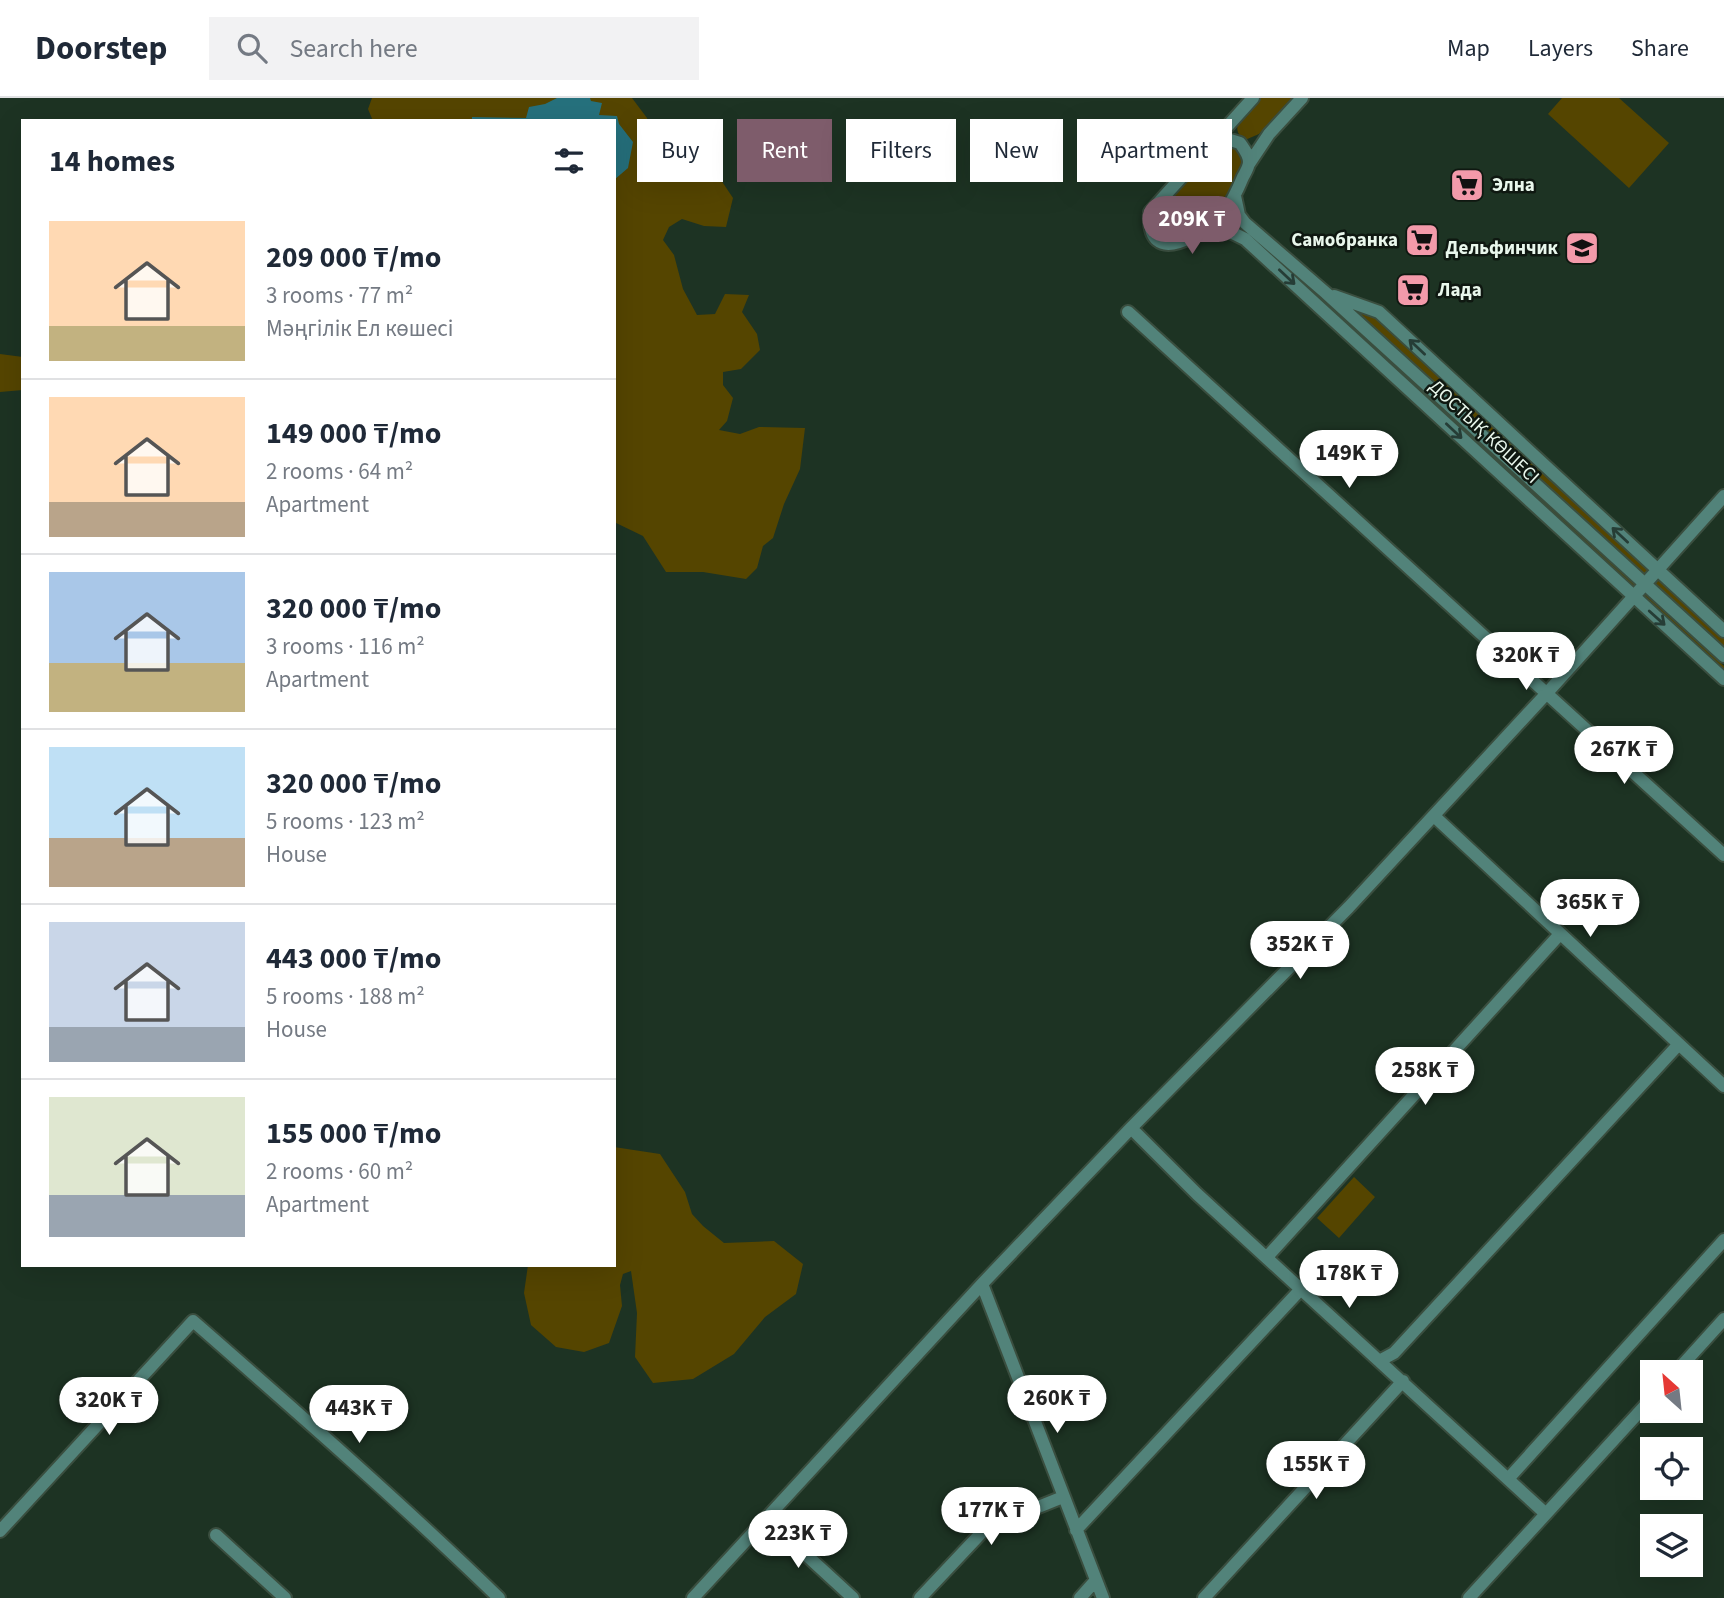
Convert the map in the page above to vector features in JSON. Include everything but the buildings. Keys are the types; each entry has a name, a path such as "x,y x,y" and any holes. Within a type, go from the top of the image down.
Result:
{"street":[{"path":"1232,121 1253,98"},
{"path":"1177,182 1150,212 1152,233 1160,241 1175,244 1186,241 1212,223 1235,196 1249,164 1269,134 1302,98"},
{"path":"1232,141 1240,143 1247,154 1249,164"},
{"path":"1235,196 1239,215 1245,223 1588,529 1724,656"},
{"name":"ДОСТЫҚ КӨШЕСІ","path":"1212,223 1245,239 1724,679"},
{"path":"1326,293 1379,312 1724,631"},
{"path":"1128,312 1724,855"},
{"path":"693,1598 982,1284 1349,907 1724,496"},
{"path":"1434,816 1724,1086"},
{"path":"1267,1257 1560,934"},
{"path":"1379,1361 1394,1353 1679,1044"},
{"path":"1131,1128 1197,1194 1546,1514"},
{"path":"1508,1479 1724,1240"},
{"path":"982,1284 1103,1598"},
{"path":"1076,1530 1301,1289"},
{"path":"1687,1360 1724,1319"},
{"path":"0,1531 193,1321 357,1466 499,1598"},
{"path":"1203,1598 1403,1381"},
{"path":"1469,1598 1640,1411"},
{"path":"920,1598 986,1528 1063,1497"},
{"path":"766,1518 853,1598"},
{"path":"216,1535 285,1598"},
{"path":"1080,1598 1096,1580"}],"shaded area":[{"path":"372,98 632,98 647,119 637,119 637,182 722,182 733,198 726,227 704,226 682,219 669,227 663,240 674,255 683,289 697,315 715,314 725,294 749,295 742,312 757,334 760,350 741,369 723,372 723,385 733,398 727,421 719,430 740,434 759,427 805,428 800,469 784,504 773,538 763,546 757,568 746,579 703,572 666,572 643,536 616,523 616,119 372,119 368,109"},
{"path":"1259,98 1293,98 1259,134 1245,140 1239,135 1238,124"},
{"path":"1562,98 1619,98 1669,143 1629,188 1548,114"},
{"path":"1232,144 1238,146 1245,163 1220,212 1171,241 1155,231 1155,213 1183,182 1232,182"},
{"path":"1243,227 1724,666 1724,674 1240,231"},
{"path":"1349,308 1377,315 1724,635 1724,649"},
{"path":"0,354 21,357 21,390 0,392"},
{"path":"616,1147 660,1154 685,1192 692,1214 724,1243 774,1241 803,1264 796,1294 765,1317 734,1354 693,1379 653,1383 635,1357 637,1313 631,1271 623,1274 620,1285 622,1306 609,1343 584,1352 556,1347 531,1325 524,1293 528,1267 616,1267"},
{"path":"1354,1177 1375,1197 1339,1238 1317,1218"}],"water":[{"path":"557,98 590,98 591,101 602,103 599,115 617,116 619,124 633,142 628,168 616,178 616,119 472,119 526,118 529,107"}],"place":[{"name":"Элна","path":"1467,185"},
{"name":"Самобранка","path":"1422,240"},
{"name":"Дельфинчик","path":"1582,248"},
{"name":"Лада","path":"1413,290"}]}
